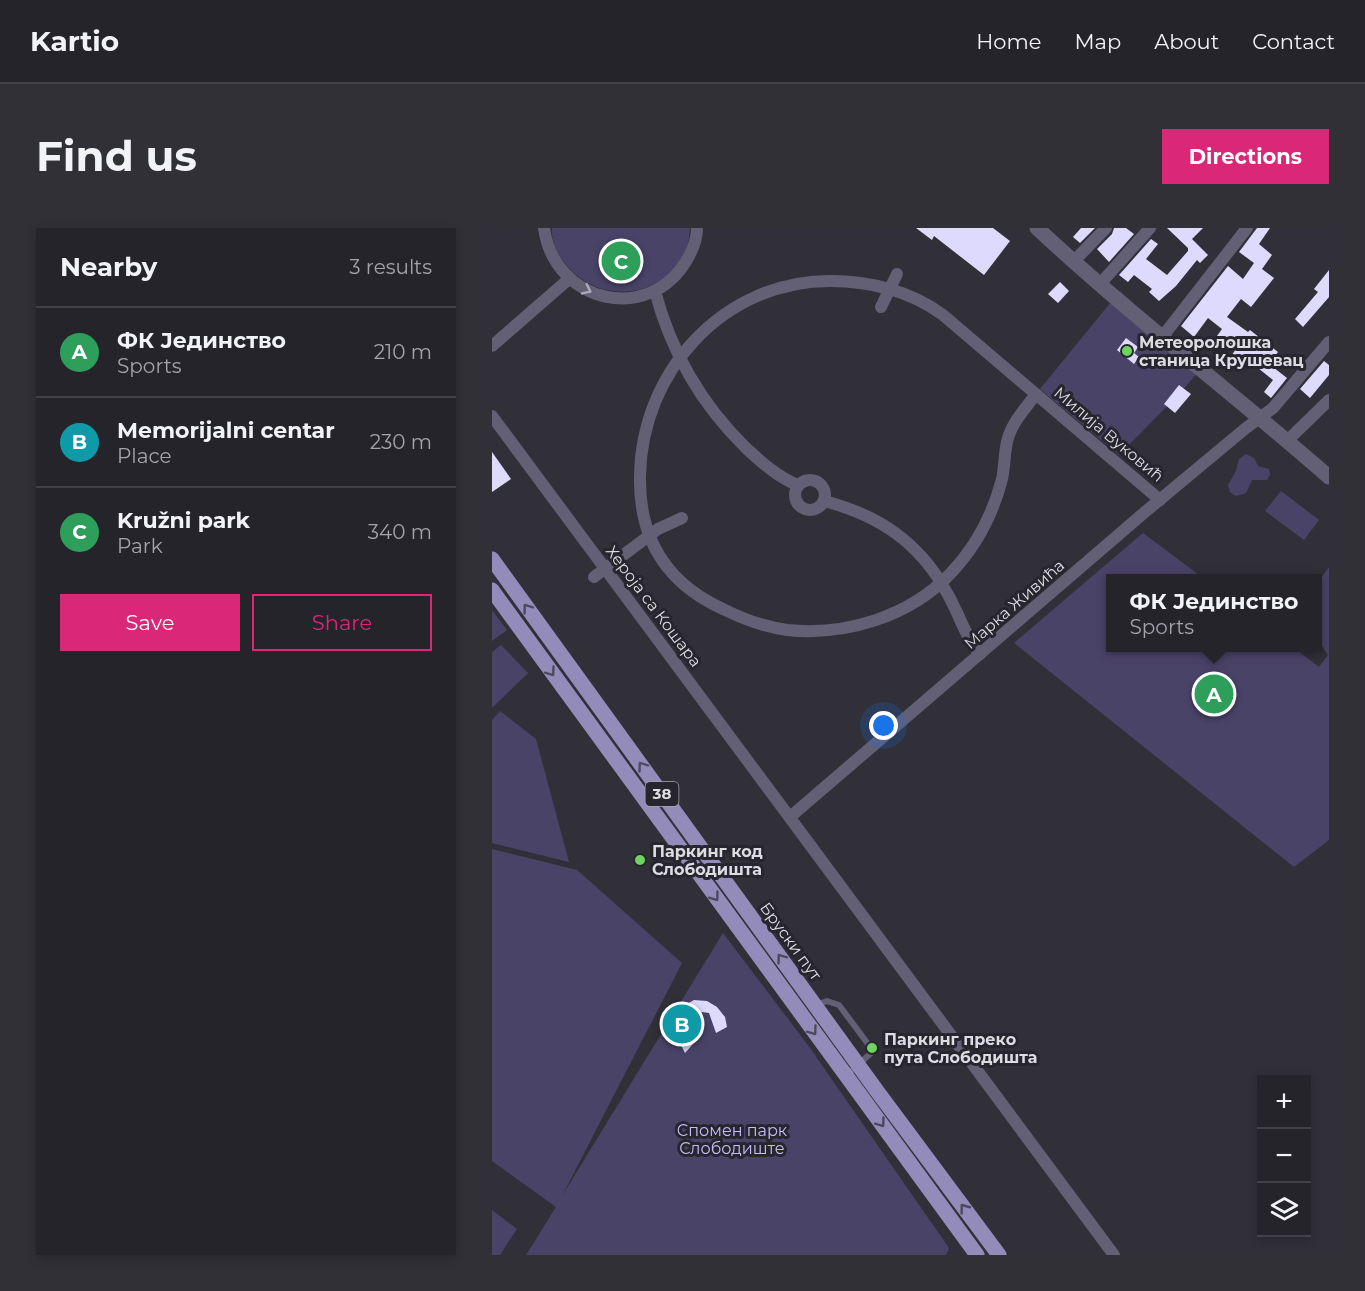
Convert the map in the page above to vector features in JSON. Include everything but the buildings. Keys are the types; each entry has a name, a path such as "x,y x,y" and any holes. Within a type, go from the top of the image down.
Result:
{"main road":[{"name":"Бруски пут","path":"492,559 859,1066 999,1255"},
{"name":"38","path":"492,590 978,1255"}],"street":[{"path":"544,228 550,254 569,279 584,290 610,298 638,297 655,291 670,281 683,267 692,251 698,228"},
{"path":"1037,228 1073,262 1329,477"},
{"path":"1073,262 1106,228"},
{"path":"1100,284 1150,228"},
{"path":"1163,336 1247,228"},
{"path":"881,307 897,274"},
{"path":"492,346 569,279"},
{"name":"Милија Вуковић","path":"1036,394 1014,423 1007,438 1000,486 995,503 966,555 941,583 898,611 847,629 806,632 774,628 737,616 696,593 673,574 656,552 649,537 640,492 640,467 644,436 652,405 664,380 679,358 713,322 730,311 752,299 787,286 822,281 861,282 888,289 931,306 1036,394 1160,500"},
{"path":"655,291 664,325 679,358 717,419 756,458 788,481 798,485"},
{"name":"Марка Живића","path":"790,817 1160,500 1273,408 1329,342"},
{"path":"1287,441 1329,400"},
{"name":"Хероја са Кошара","path":"492,416 1114,1255"},
{"path":"806,480 816,481 825,492 822,505 813,510 803,508 796,500 798,485 806,480"},
{"path":"824,501 844,506 884,524 915,549 949,595 960,624 980,654"},
{"path":"594,577 666,524 682,518"}],"lane":[{"path":"846,1076 859,1066"}],"green space":[{"path":"552,228 690,228 687,246 677,264 664,278 648,287 630,291 612,291 594,286 578,276 564,262 554,242"},
{"path":"1120,291 1163,336 1206,363 1119,455 1040,389"},
{"path":"1246,454 1254,458 1258,466 1269,469 1270,475 1267,480 1252,480 1246,493 1236,496 1230,492 1228,485 1236,471 1239,459"},
{"path":"1281,491 1319,520 1304,540 1265,511"},
{"path":"1143,533 1198,574 1106,574 1106,652 1299,652 1319,667 1328,655 1322,646 1322,576 1329,567 1329,840 1294,867 1014,643"},
{"path":"492,610 507,630 492,641"},
{"path":"501,645 528,673 492,708 492,652"},
{"path":"500,711 536,739 569,862 492,843 492,720"},
{"name":"Спомен парк Слободиште","path":"492,849 577,870 682,963 562,1196 723,933 810,1048 949,1248 946,1255 526,1255 556,1207 492,1161"},
{"path":"492,1210 517,1229 500,1255 492,1255"}],"place":[{"name":"Kružni park","path":"621,261"},
{"name":"Метеоролошка станица Крушевац","path":"1127,351"},
{"name":"ФК Јединство","path":"1214,694"},
{"name":"Паркинг код Слободишта","path":"640,860"},
{"name":"Memorijalni centar","path":"682,1024"},
{"name":"Паркинг преко пута Слободишта","path":"872,1048"}]}
